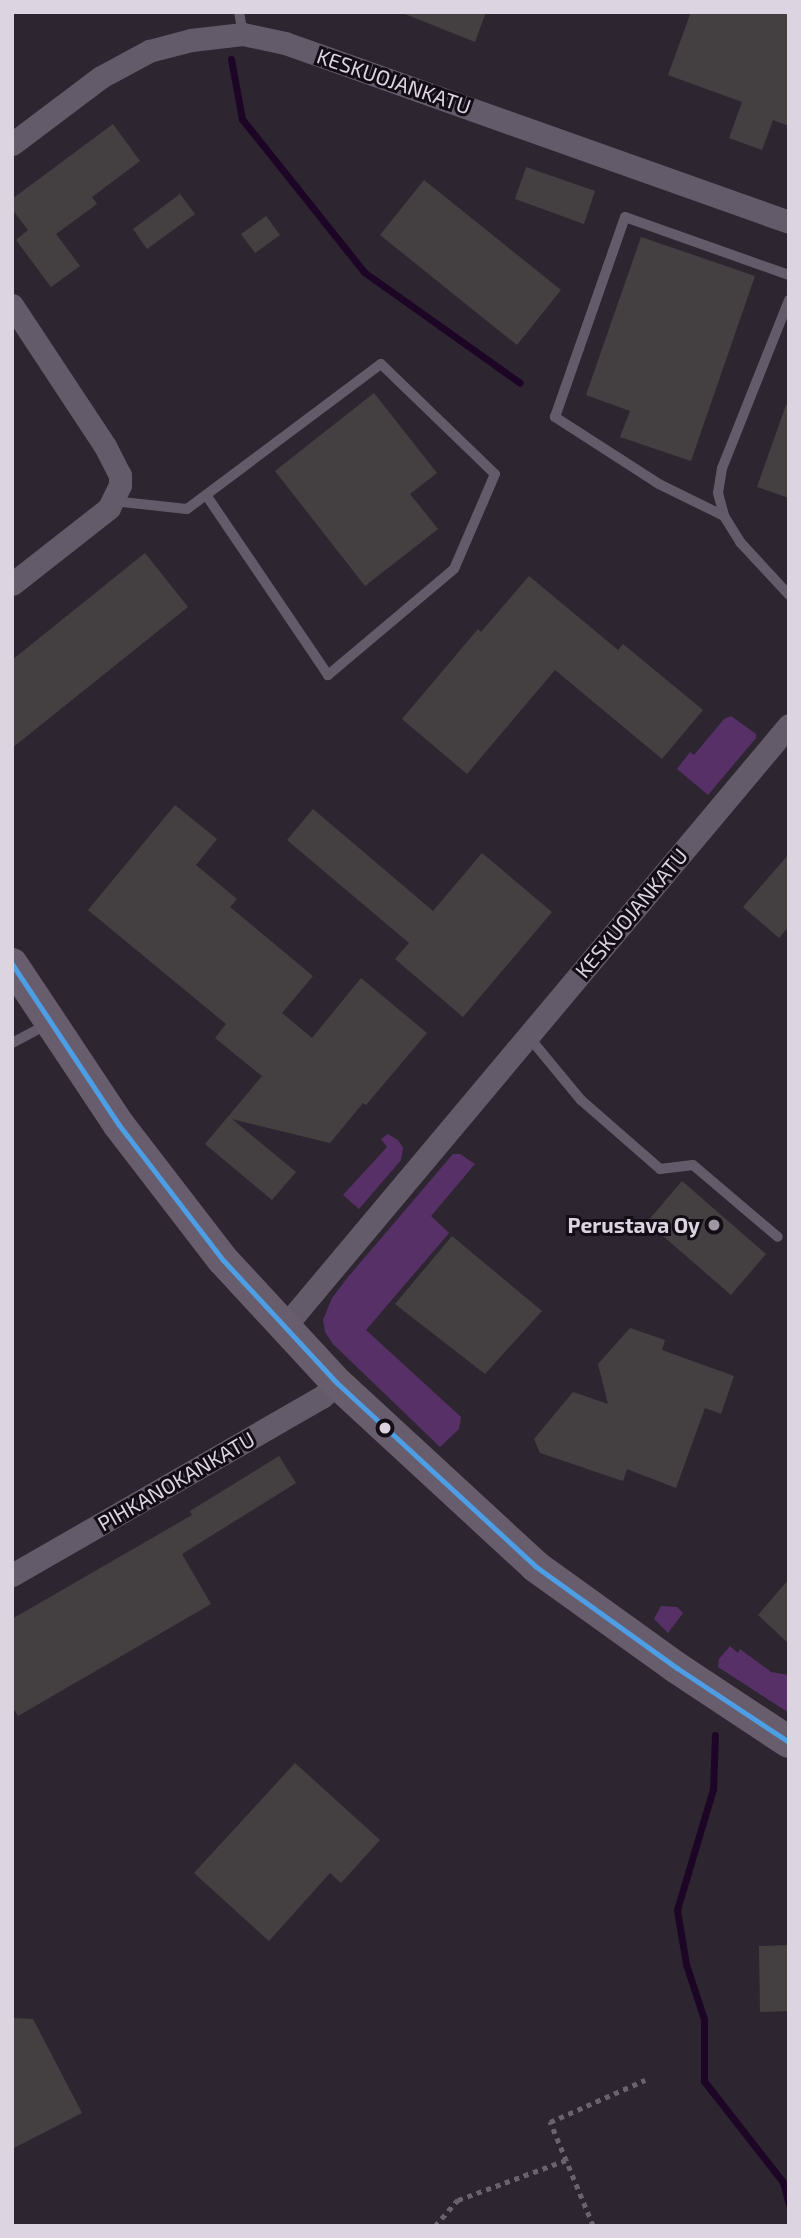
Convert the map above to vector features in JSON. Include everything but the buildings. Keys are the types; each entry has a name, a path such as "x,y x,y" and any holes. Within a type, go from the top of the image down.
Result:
{"main road":[{"path":"12,964 119,1125 215,1250 337,1383 535,1566 677,1668 789,1742"}],"street":[{"name":"KESKUOJANKATU","path":"12,144 101,77 149,51 241,23 285,43 789,222"},
{"path":"12,304 105,446 120,475 120,485 109,508 12,584"},
{"name":"KESKUOJANKATU","path":"285,1326 789,725"},
{"name":"PIHKANOKANKATU","path":"12,1575 322,1397 337,1383"}],"lane":[{"path":"724,516 659,484 555,417 625,217 789,275"},
{"path":"789,300 722,467 718,493 724,516 740,542 789,595"},
{"path":"113,501 187,509 381,364 495,474 454,569 328,675 206,495"},
{"path":"12,1043 50,1022"},
{"path":"528,1036 581,1100 660,1169 693,1165 778,1237"}],"path":[{"path":"593,2226 550,2122 645,2080"},
{"path":"435,2226 458,2200 566,2160"}],"shaded area":[{"path":"731,716 756,734 756,738 708,795 677,769 690,752 694,755 724,719"},
{"path":"388,1134 398,1140 403,1148 401,1160 359,1209 343,1195 387,1147 381,1139"},
{"path":"453,1154 460,1154 475,1164 431,1216 449,1233 366,1330 461,1417 459,1429 440,1447 333,1344 325,1332 323,1320 332,1298 348,1277"},
{"path":"661,1606 677,1607 683,1613 668,1633 654,1619"},
{"path":"730,1646 738,1653 740,1649 771,1672 789,1675 789,1713 718,1667 719,1659"}],"waterway":[{"path":"231,59 242,119 364,272 520,383"},
{"path":"715,1735 713,1789 677,1910 686,1964 704,2019 704,2081 783,2182 789,2205"}],"transit line":[{"path":"12,964 119,1125 223,1260 337,1383 535,1566 677,1668 789,1742"}],"place":[{"name":"Perustava Oy","path":"714,1225"}]}
